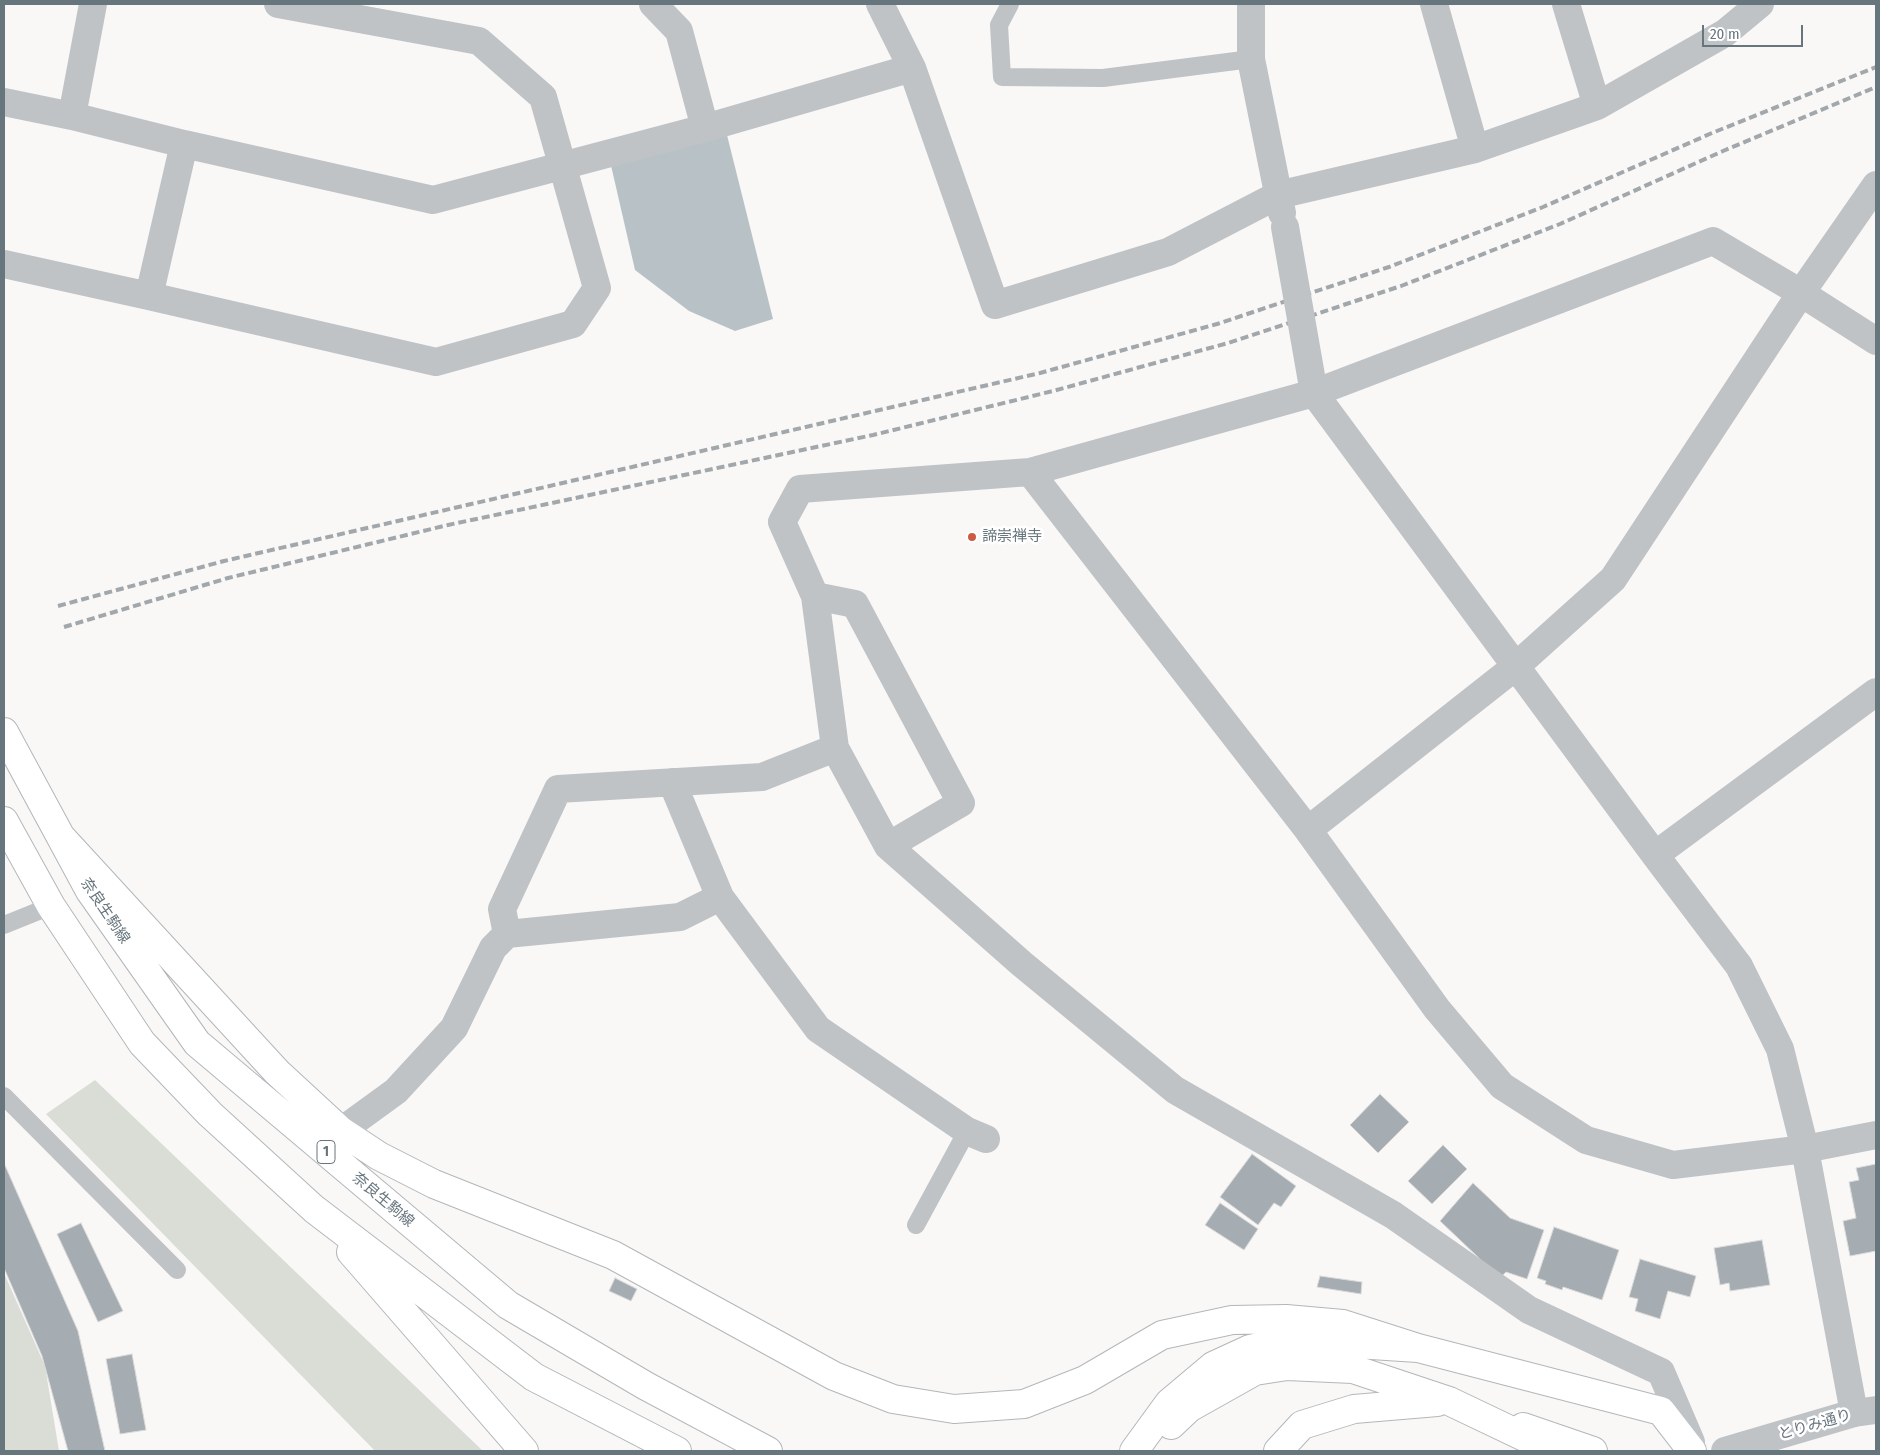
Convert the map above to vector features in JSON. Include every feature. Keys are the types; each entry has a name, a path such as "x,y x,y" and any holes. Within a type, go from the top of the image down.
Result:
{"main road":[{"name":"奈良生駒線","path":"4,732 90,891 197,1043 508,1305 646,1386 768,1451"},
{"path":"4,821 52,906 142,1043 210,1114 314,1209 534,1377 677,1451"},
{"path":"61,838 277,1072 341,1131 380,1156 434,1184 613,1255 834,1376 893,1398 954,1409 1024,1404 1085,1380 1162,1336 1232,1320 1286,1318 1343,1324 1418,1348 1662,1411 1694,1451"},
{"path":"314,1209 524,1451"},
{"path":"1134,1451 1169,1403 1213,1366 1250,1349 1294,1340 1418,1348"},
{"path":"1148,1451 1154,1442 1189,1408 1255,1371 1287,1366 1353,1369 1593,1451"},
{"path":"1278,1451 1302,1425 1354,1409 1449,1401 1537,1443 1544,1451"}],"street":[{"path":"72,116 93,4"},
{"path":"4,264 436,362 573,324 596,288 544,97 479,41 278,4"},
{"path":"653,4 679,31 704,128"},
{"path":"880,4 912,68 995,305 1168,252 1278,195 1476,149 1597,106 1725,33 1760,4"},
{"path":"1251,4 1251,59 1285,227 1314,393 1515,667 1739,966 1780,1049 1805,1149 1865,1412"},
{"path":"1434,4 1476,149"},
{"path":"1566,4 1597,106"},
{"path":"4,102 433,200 704,128 912,68"},
{"path":"149,296 184,144"},
{"path":"1308,830 1515,667 1613,579 1801,293 1876,185"},
{"path":"1694,1451 1661,1372 1529,1310 1394,1215 1175,1090 1022,964 888,846 835,748 815,596 782,522 800,489 1030,472 1314,393 1712,241 1801,293 1876,341"},
{"path":"1030,472 1308,830 1437,1009 1502,1086 1586,1140 1673,1165 1805,1149 1876,1135"},
{"path":"815,596 855,604 961,802 888,846"},
{"path":"1655,855 1876,692"},
{"path":"507,934 502,909 558,789 762,777 835,748"},
{"path":"672,782 720,898 818,1029 977,1135"},
{"path":"341,1131 396,1091 454,1028 493,948 507,934 680,917 720,898"},
{"name":"とりみ通り","path":"1724,1451 1865,1412"}],"lane":[{"path":"1010,4 999,25 1002,77 1103,78 1251,59"},
{"path":"4,925 52,906"},
{"path":"4,1096 177,1270"},
{"path":"916,1225 977,1135"}],"shaded area":[{"path":"726,131 773,319 735,331 689,311 635,270 610,161"},
{"path":"95,1080 483,1451 375,1451 46,1114"},
{"path":"4,1273 45,1366 59,1451 4,1451"}],"building":[{"path":"1380,1094 1409,1122 1378,1153 1350,1125"},
{"path":"1443,1145 1467,1169 1432,1204 1408,1181"},
{"path":"1252,1154 1296,1186 1281,1207 1274,1203 1258,1225 1220,1197"},
{"path":"4,1163 78,1331 105,1451 68,1451 42,1356 4,1268"},
{"path":"1876,1164 1876,1251 1850,1256 1843,1221 1856,1218 1849,1182 1859,1180 1856,1168"},
{"path":"1473,1183 1510,1218 1544,1230 1527,1279 1506,1272 1500,1278 1440,1221"},
{"path":"1220,1203 1258,1229 1244,1250 1205,1225"},
{"path":"81,1223 123,1311 98,1322 57,1234"},
{"path":"1554,1227 1619,1250 1602,1300 1563,1287 1562,1290 1545,1284 1546,1281 1537,1278"},
{"path":"1762,1240 1770,1285 1730,1291 1729,1283 1720,1285 1714,1248"},
{"path":"1640,1259 1696,1276 1690,1297 1668,1291 1660,1319 1635,1311 1638,1299 1629,1297"},
{"path":"1320,1276 1362,1282 1361,1294 1317,1287"},
{"path":"615,1278 637,1289 631,1301 609,1291"},
{"path":"132,1354 146,1430 120,1434 106,1359"}],"railway":[{"path":"58,606 224,561 1040,373 1217,324 1389,267 1543,207 1712,133 1876,67"},
{"path":"64,627 228,578 448,525 873,435 1053,391 1228,343 1401,286 1560,224 1723,151 1876,87"}],"place":[{"name":"諦崇禅寺","path":"972,537"}]}
